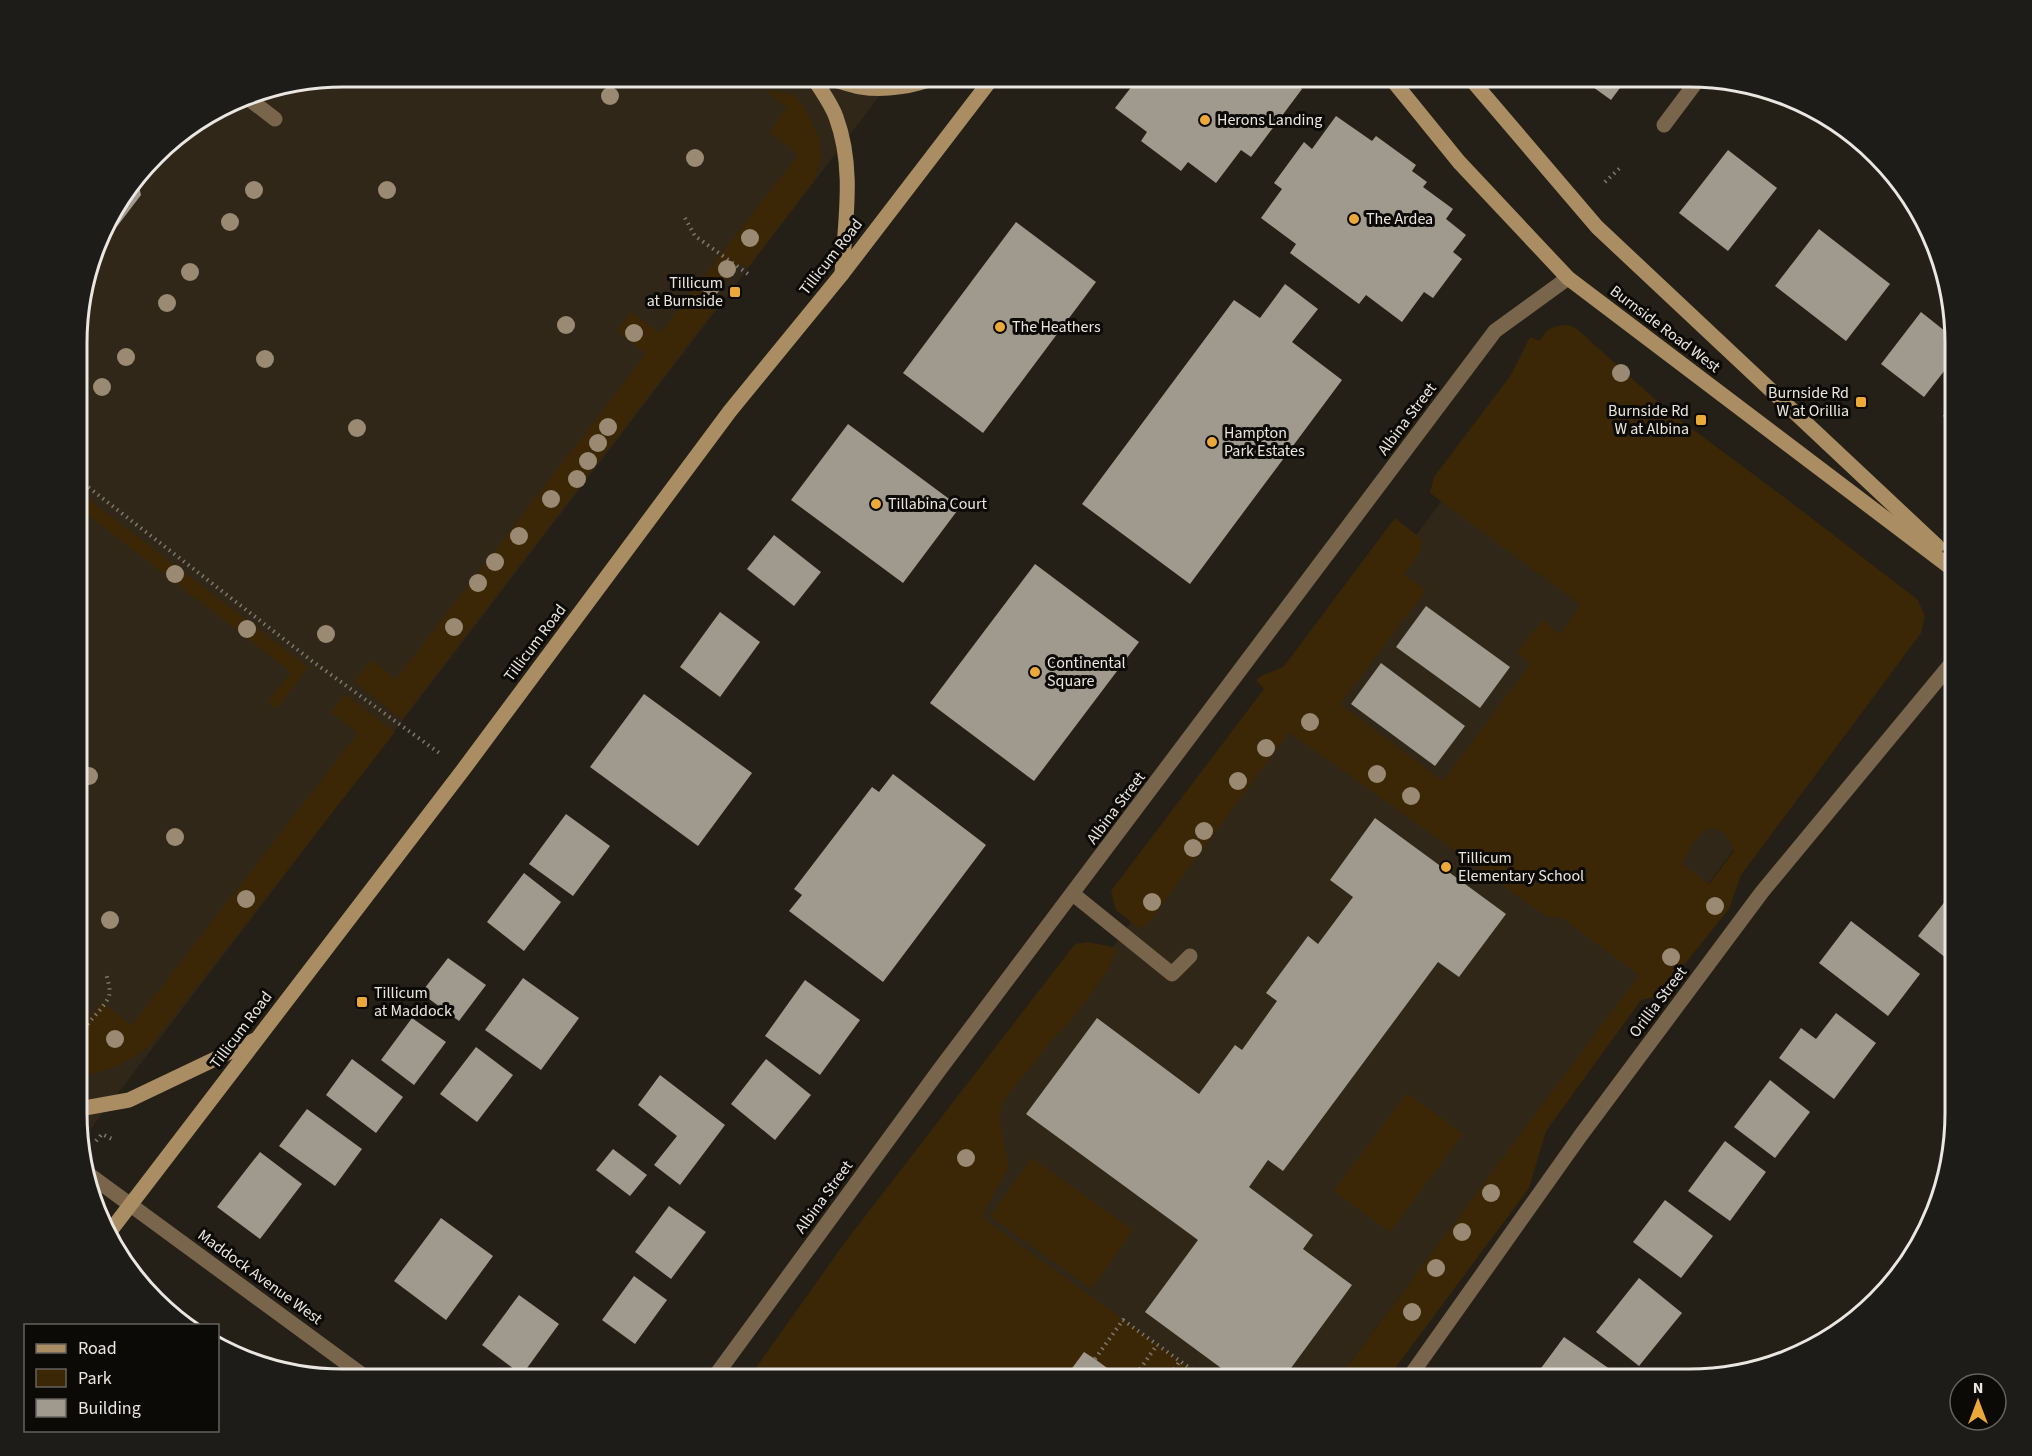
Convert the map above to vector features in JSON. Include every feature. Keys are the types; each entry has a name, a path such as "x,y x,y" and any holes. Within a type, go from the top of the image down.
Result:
{"main road":[{"path":"819,87 836,115 848,175 842,274"},
{"path":"863,87 894,87"},
{"name":"Tillicum Road","path":"113,1227 463,770 730,411 842,274 985,87"},
{"name":"Burnside Road West","path":"1398,87 1459,162 1568,278 1945,562"},
{"path":"1478,87 1597,227 1945,555"},
{"path":"87,1108 129,1100 258,1039"}],"street":[{"path":"1664,125 1692,87"},
{"path":"255,103 276,119"},
{"name":"Albina Street","path":"720,1369 940,1069 1495,331 1568,278"},
{"name":"Orillia Street","path":"1415,1369 1581,1135 1762,892 1945,671"},
{"path":"1073,894 1172,974 1190,956"},
{"name":"Maddock Avenue West","path":"96,1180 354,1369"}],"path":[{"path":"1605,182 1622,166"},
{"path":"685,218 695,236 748,274"},
{"path":"87,486 330,674 463,770"},
{"path":"87,1026 110,993 106,972"},
{"path":"96,1141 102,1134 114,1140"},
{"path":"1095,1359 1123,1320 1191,1369"},
{"path":"1140,1369 1157,1345"},
{"path":"1174,1369 1180,1361"}],"shaded area":[{"path":"343,87 886,87 88,1132 87,343 89,310 101,261 113,230 140,187 174,151 215,121 261,101 310,89"},
{"name":"Tillicum Elementary School","path":"1452,487 1911,612 1345,1369 801,1369"}],"green space":[{"path":"765,90 794,95 803,105 819,138 821,159 815,179 747,268 740,263 715,295 721,301 402,719 354,682 371,660 396,679 646,354 617,331 631,312 660,333 798,155 769,132 787,108"},
{"path":"1569,325 1578,330 1668,411 1918,600 1925,616 1921,633 1741,875 1729,909 1659,996 1641,1000 1546,1131 1529,1188 1394,1369 1345,1369 1639,975 1561,917 1547,917 1289,732 1147,925 1139,928 1116,910 1111,891 1264,689 1256,680 1285,665 1395,518 1414,533 1422,543 1418,555 1404,575 1426,590 1340,704 1443,781 1530,664 1517,653 1542,620 1560,634 1581,605 1430,493 1434,477 1511,375 1530,337 1540,341 1548,330","holes":["1712,828 1720,831 1731,842 1734,851 1709,884 1682,864 1694,842 1702,833"]},
{"path":"87,498 308,667 278,707 271,707 269,700 291,672 87,514"},
{"path":"345,694 395,732 151,1045 117,1065 87,1074 87,1021 101,1002 132,1025 358,733 331,712"},
{"path":"1087,942 1113,947 1118,951 1103,977 1069,1023 1055,1036 1003,1101 999,1118 1009,1166 983,1215 987,1221 1191,1369 755,1369 846,1241 1075,944"},
{"path":"1407,1093 1463,1134 1390,1232 1334,1191"},
{"path":"1032,1158 1133,1230 1091,1289 990,1216"}],"building":[{"name":"Herons Landing","path":"1131,87 1300,87 1302,89 1251,157 1241,150 1216,183 1188,162 1181,171 1141,141 1147,132 1115,108"},
{"path":"1593,87 1621,87 1611,100"},
{"name":"The Ardea","path":"1336,116 1372,141 1376,136 1416,165 1412,171 1427,182 1423,187 1453,209 1446,219 1466,235 1453,252 1462,259 1433,298 1424,292 1402,322 1366,295 1359,304 1290,253 1296,244 1261,218 1282,189 1274,183 1304,142 1312,149"},
{"path":"1728,150 1777,188 1728,251 1679,213"},
{"path":"139,188 141,195 112,234"},
{"name":"The Heathers","path":"1016,222 1096,282 983,433 903,373"},
{"path":"1819,229 1890,284 1846,341 1775,286"},
{"name":"Hampton Park Estates","path":"1285,284 1318,309 1292,342 1342,380 1190,584 1082,504 1234,300 1260,318"},
{"path":"1921,312 1944,330 1945,370 1924,397 1881,364"},
{"name":"Tillabina Court","path":"848,424 960,507 903,583 791,500"},
{"path":"774,535 821,572 794,606 747,569"},
{"name":"Continental Square","path":"1035,564 1139,642 1034,781 930,703"},
{"path":"1426,606 1510,667 1480,708 1396,647"},
{"path":"720,612 760,642 720,697 680,667"},
{"path":"1381,663 1465,726 1435,766 1351,704"},
{"path":"644,694 752,773 698,846 590,767"},
{"path":"893,774 986,845 883,982 789,911 802,895 794,889 872,787 879,792"},
{"path":"566,814 610,846 573,896 529,864"},
{"path":"1375,818 1506,914 1459,977 1438,962 1283,1171 1268,1160 1249,1187 1313,1235 1303,1249 1352,1285 1290,1369 1222,1369 1145,1312 1198,1240 1026,1114 1097,1018 1199,1094 1235,1045 1242,1050 1277,1001 1266,993 1308,936 1318,944 1353,897 1330,880"},
{"path":"524,873 561,902 524,951 487,922"},
{"path":"1945,901 1945,957 1918,936"},
{"path":"1851,921 1920,974 1888,1016 1819,963"},
{"path":"448,958 486,985 459,1021 421,993"},
{"path":"523,978 579,1018 541,1070 485,1030"},
{"path":"805,980 860,1020 820,1075 765,1036"},
{"path":"1836,1013 1876,1043 1834,1099 1779,1058 1801,1028 1816,1039"},
{"path":"412,1018 446,1042 414,1085 381,1060"},
{"path":"476,1047 513,1075 477,1122 440,1094"},
{"path":"352,1059 403,1097 376,1133 326,1095"},
{"path":"766,1059 811,1095 775,1140 731,1104"},
{"path":"660,1075 725,1125 680,1185 654,1165 677,1136 638,1105"},
{"path":"1770,1080 1810,1112 1775,1158 1734,1127"},
{"path":"307,1109 362,1149 335,1186 279,1146"},
{"path":"1725,1141 1766,1172 1730,1221 1688,1191"},
{"path":"613,1149 647,1175 630,1196 596,1170"},
{"path":"260,1152 302,1184 260,1239 217,1207"},
{"path":"1665,1200 1713,1236 1681,1278 1633,1242"},
{"path":"669,1206 706,1232 671,1279 635,1252"},
{"path":"441,1218 493,1256 446,1320 394,1281"},
{"path":"634,1276 667,1300 635,1344 602,1320"},
{"path":"1639,1278 1682,1313 1639,1366 1596,1332"},
{"path":"519,1295 559,1324 526,1369 514,1369 482,1345"},
{"path":"1564,1337 1610,1369 1540,1369"},
{"path":"1084,1352 1108,1369 1071,1369"}],"place":[{"name":"Herons Landing","path":"1205,120"},
{"name":"The Ardea","path":"1354,219"},
{"name":"Tillicum at Burnside","path":"735,292"},
{"name":"The Heathers","path":"1000,327"},
{"name":"Burnside Rd W at Orillia","path":"1861,402"},
{"name":"Burnside Rd W at Albina","path":"1701,420"},
{"name":"Hampton Park Estates","path":"1212,442"},
{"name":"Tillabina Court","path":"876,504"},
{"name":"Continental Square","path":"1035,672"},
{"name":"Tillicum Elementary School","path":"1446,867"},
{"name":"Tillicum at Maddock","path":"362,1002"}]}
